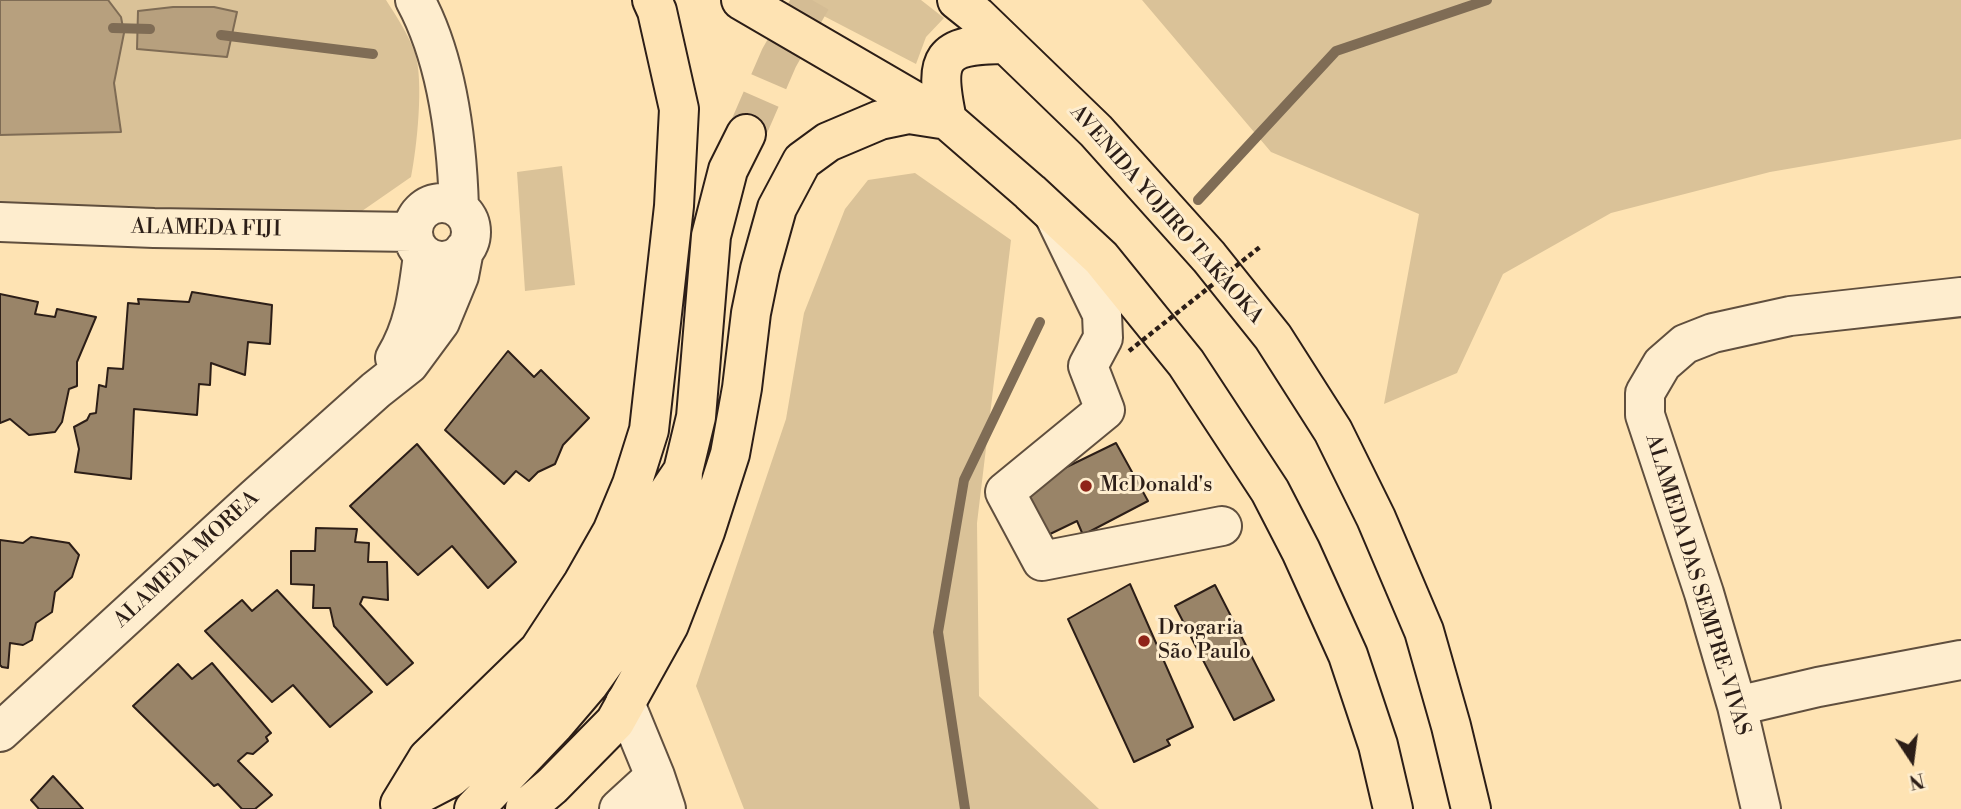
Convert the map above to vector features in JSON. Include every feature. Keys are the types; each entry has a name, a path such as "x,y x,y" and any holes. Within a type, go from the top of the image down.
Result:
{"main road":[{"path":"397,806 428,758 539,650 583,583 612,532 646,441 674,206 678,109 657,11 652,0"},
{"path":"741,0 947,120 1101,258 1186,363 1270,491 1301,551 1348,655 1378,745 1393,809"},
{"name":"AVENIDA YOJIRO TAKAOKA","path":"968,5 1096,131 1209,257 1273,337 1333,430 1376,518 1424,631 1471,809"},
{"path":"947,120 940,83 943,65 953,52 969,45 1006,44"},
{"path":"525,809 552,786 615,722 669,625 705,532 730,454 760,269 777,208 802,161 828,142 880,120 909,114 947,120"},
{"path":"474,809 589,684 624,635 654,581 681,521 683,471 696,418 711,236 728,170 746,134"},
{"path":"397,806 450,778 487,746 558,672 589,631 636,552 656,511 683,471"}],"street":[{"path":"415,0 440,70 457,159 459,208 469,223 471,232 464,250 449,261 440,262 418,243 414,223 424,209 441,203 459,208"},
{"path":"1053,213 1102,314 1102,338 1088,366 1105,410 1005,492 1042,561 1222,526"},
{"name":"ALAMEDA FIJI","path":"0,222 418,243"},
{"name":"ALAMEDA MOREA","path":"376,390 403,345 417,306 418,243"},
{"name":"ALAMEDA MOREA","path":"0,732 376,390 409,364 440,322 459,276 464,250"},
{"name":"ALAMEDA DAS SEMPRE-VIVAS","path":"1761,809 1737,706 1704,593 1645,415 1645,393 1662,364 1685,344 1713,333 1790,316 1961,297"},
{"path":"1737,706 1818,687 1961,660"},
{"path":"619,809 660,793 625,703"}],"path":[{"path":"1129,351 1260,247"}],"shaded area":[{"path":"0,0 386,0 409,39 418,65 419,114 411,177 362,211 0,206"},
{"path":"0,0 108,0 121,17 124,33 114,83 121,132 0,135"},
{"path":"793,0 921,0 944,18 926,37 916,64"},
{"path":"1142,0 1961,0 1961,139 1770,172 1611,213 1503,274 1457,373 1384,404 1419,214 1271,152"},
{"path":"173,7 214,7 237,12 227,57 137,49 138,11"},
{"path":"562,166 575,285 525,291 517,172"},
{"path":"915,173 1011,240 977,523 979,696 1099,809 744,809 696,686 786,419 804,313 845,209 868,180"}],"building":[{"path":"192,292 272,305 270,344 248,342 245,375 211,363 210,385 199,384 197,415 134,409 131,479 75,472 79,449 74,427 87,420 90,414 96,413 99,385 106,387 108,368 123,369 128,303 139,304 138,299 189,302"},
{"path":"0,294 38,302 35,314 55,317 57,309 96,317 77,362 77,386 69,389 62,422 55,432 29,435 10,419 0,423"},
{"path":"508,351 534,377 541,370 589,418 563,445 555,464 538,472 529,481 516,471 504,484 445,430"},
{"name":"McDonald's","path":"1116,443 1148,501 1083,535 1077,521 1048,535 1024,492 1040,480"},
{"path":"417,444 516,562 488,588 452,546 418,575 350,506"},
{"path":"316,528 357,529 355,542 369,543 368,562 387,562 388,600 363,597 360,604 413,663 387,685 334,626 330,608 313,608 314,585 291,584 291,551 315,551"},
{"path":"31,537 69,543 79,555 72,577 55,592 52,612 36,623 32,640 23,645 10,643 8,668 2,667 0,540 23,543"},
{"path":"1130,584 1193,727 1167,740 1170,745 1134,762 1068,619"},
{"path":"1215,585 1274,700 1234,720 1175,606"},
{"path":"277,590 372,692 330,727 293,685 272,702 205,631 242,600 252,611"},
{"path":"212,663 271,733 266,737 268,741 253,754 247,753 238,761 272,795 255,809 242,809 218,784 214,786 133,706 178,664 192,679"},
{"path":"53,776 83,809 39,809 31,800"}],"waterway":[{"path":"1198,200 1336,51 1487,0"},
{"path":"113,28 150,29"},
{"path":"221,35 373,54"},
{"path":"965,809 938,632 964,480 1040,322"}],"tunnel":[{"path":"746,134 779,58 812,0"}],"place":[{"name":"McDonald's","path":"1086,486"},
{"name":"Drogaria São Paulo","path":"1144,641"}]}
